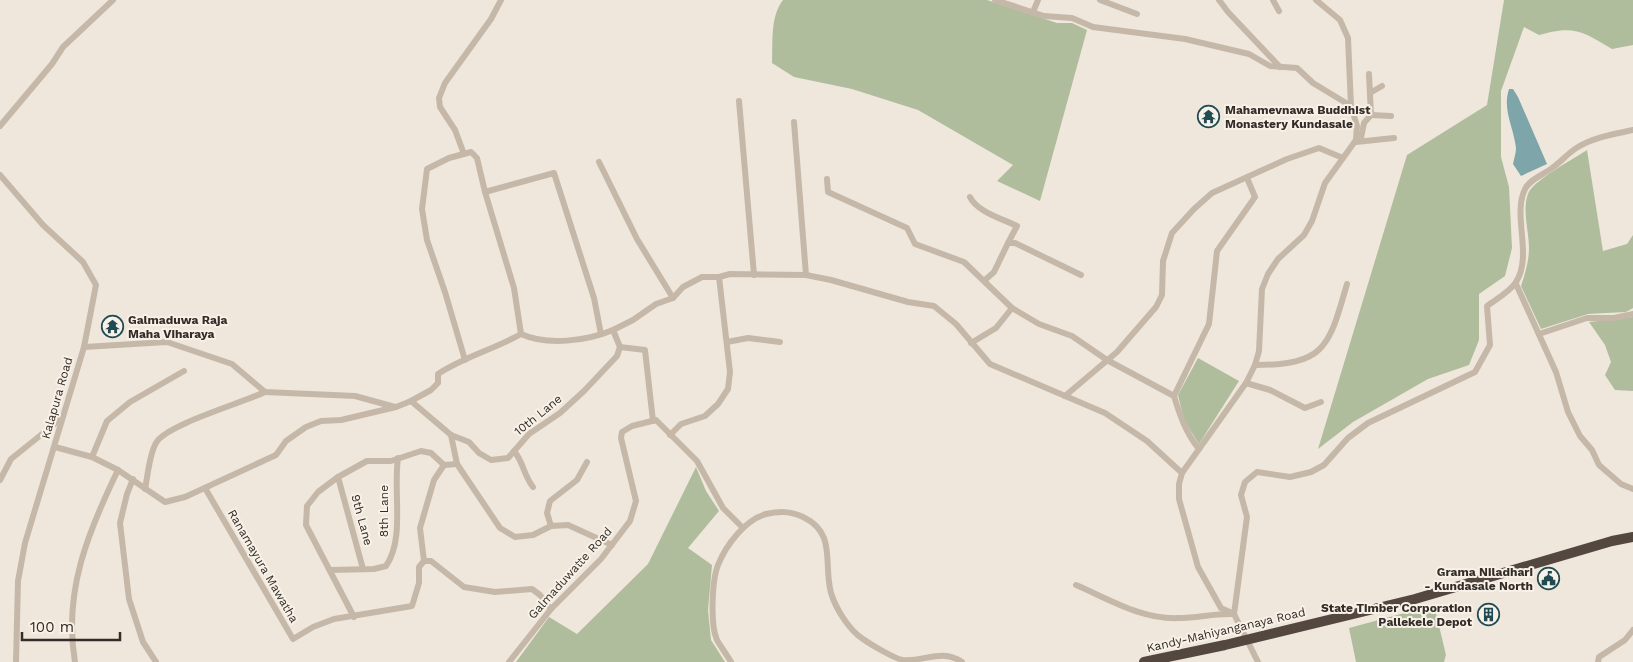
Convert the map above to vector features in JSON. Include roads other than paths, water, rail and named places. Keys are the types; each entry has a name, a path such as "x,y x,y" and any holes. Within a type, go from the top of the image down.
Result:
{"highway":[{"name":"Kandy-Mahiyanganaya Road","path":"1144,662 1415,599 1612,541 1633,537"}],"street":[{"path":"0,126 20,104 63,47 112,0"},
{"path":"464,154 455,130 440,107 439,98 446,83 491,19 501,0"},
{"path":"994,0 1060,19 1072,18 1093,27 1185,39 1249,54 1270,66 1297,68 1313,83 1351,106"},
{"path":"1033,12 1038,0"},
{"path":"1100,0 1137,14"},
{"path":"1220,0 1228,12 1280,67"},
{"path":"1273,0 1279,11"},
{"path":"1234,614 1221,608 1198,567 1179,499 1179,484 1182,473 1246,382 1255,365 1259,351 1262,289 1268,274 1278,259 1304,235 1312,221 1325,183 1355,141 1357,126 1351,106 1348,38 1340,20 1316,0"},
{"path":"1355,141 1361,138 1364,123 1371,115 1369,74"},
{"path":"1370,93 1382,86"},
{"path":"739,102 754,275"},
{"path":"1371,115 1390,116"},
{"path":"794,122 806,276"},
{"path":"1258,662 1234,614 1246,517 1241,495 1245,482 1258,472 1290,477 1311,472 1324,465 1348,438 1368,423 1475,372 1490,345 1487,306 1516,284 1521,273 1523,255 1521,215 1524,190 1530,182 1552,169 1578,147 1594,140 1633,130"},
{"path":"1355,141 1394,138"},
{"path":"1065,396 1117,352 1156,307 1162,295 1163,261 1172,233 1212,193 1287,159 1319,148 1343,158"},
{"path":"466,360 427,240 422,208 428,169 449,158 471,152 477,158 485,192 514,288 521,334"},
{"path":"600,162 637,239 673,298"},
{"path":"485,192 554,173 594,298 602,334"},
{"name":"Kalapura Road","path":"0,175 43,225 83,262 94,279 94,297 84,347 20,566 16,662"},
{"path":"1199,449 1182,422 1174,396 1209,324 1217,251 1255,197 1247,178"},
{"path":"827,179 828,192 907,228 915,244 964,262 985,280 1012,308 1039,324 1072,336 1107,360 1174,396"},
{"path":"970,197 972,202 982,209 1017,226 994,272 985,280"},
{"path":"1008,243 1015,243 1081,276"},
{"path":"54,447 92,457 133,479 165,502 205,488 276,455 286,441 306,427 321,421 341,420 396,408 411,401 432,390 438,383 438,374 449,367 521,334 532,339 546,340 592,337 613,330 633,320 656,304 673,298 683,287 702,277 719,277 730,274 806,276 831,280 908,302 934,306 956,324 990,364 1105,413 1147,441 1182,473"},
{"path":"670,435 680,424 705,416 718,404 728,389 730,372 719,277"},
{"path":"1255,365 1275,365 1305,360 1317,354 1328,342 1335,327 1347,284"},
{"path":"1516,284 1556,372 1568,412 1580,436 1592,450 1599,465 1621,484 1633,488"},
{"path":"971,343 996,328 1012,308"},
{"path":"1539,334 1587,318 1614,318 1633,314"},
{"path":"613,330 620,347 645,350 653,421 656,420 697,461 723,508 743,528"},
{"path":"727,342 748,338 780,342"},
{"path":"84,347 167,342 232,364 265,392"},
{"name":"10th Lane","path":"411,401 451,435 469,442 479,453 492,460 508,458 528,434 560,413 584,391 617,356 620,347"},
{"path":"92,457 107,421 130,402 184,371"},
{"path":"1246,382 1270,390 1305,408 1321,402"},
{"path":"145,489 156,442 174,427 246,402 265,392 355,396 396,408"},
{"path":"0,480 12,458 63,417"},
{"name":"Galmaduwatte Road","path":"509,662 551,608 601,559 630,521 636,501 622,432 632,426 653,421"},
{"path":"451,435 457,464 500,528 515,537 533,535 552,526 568,525 612,545"},
{"path":"354,617 306,524 307,506 318,492 338,477 368,461 398,458 421,451 431,454 444,465 457,464"},
{"path":"514,451 522,461 524,475 533,486"},
{"name":"8th Lane","path":"330,570 363,570 386,566 394,555 396,537 395,480 398,458"},
{"path":"552,526 547,513 550,501 577,480 587,462"},
{"path":"444,465 434,480 420,528 424,561 431,561 464,587 495,592 532,589 551,608"},
{"path":"76,662 71,635 72,595 84,553 104,498 118,470"},
{"name":"9th Lane","path":"338,477 363,570"},
{"path":"133,479 127,494 120,523 129,599 143,642 156,662"},
{"name":"Ranamayura Mawatha","path":"205,488 293,639 313,627 334,619 412,606 418,583 419,567 424,561"},
{"path":"731,662 716,638 713,610 717,566 731,541 743,528 762,515 776,512 797,514 813,522 820,529 826,544 831,593 845,621 862,639 902,660 940,655 951,656 962,662"},
{"path":"1076,585 1143,614 1159,617 1179,618 1219,613 1234,614"},
{"path":"1598,662 1599,657 1625,640 1633,630"}],"water":[{"path":"1509,89 1513,89 1518,97 1547,164 1521,176 1513,164 1516,148 1507,104"}],"place":[{"name":"Mahamevnawa Buddhist Monastery Kundasale","path":"1209,117"},
{"name":"Galmaduwa Raja Maha Viharaya","path":"112,327"},
{"name":"Grama Niladhari - Kundasale North","path":"1549,579"},
{"name":"State Timber Corporation Pallekele Depot","path":"1488,615"}]}
